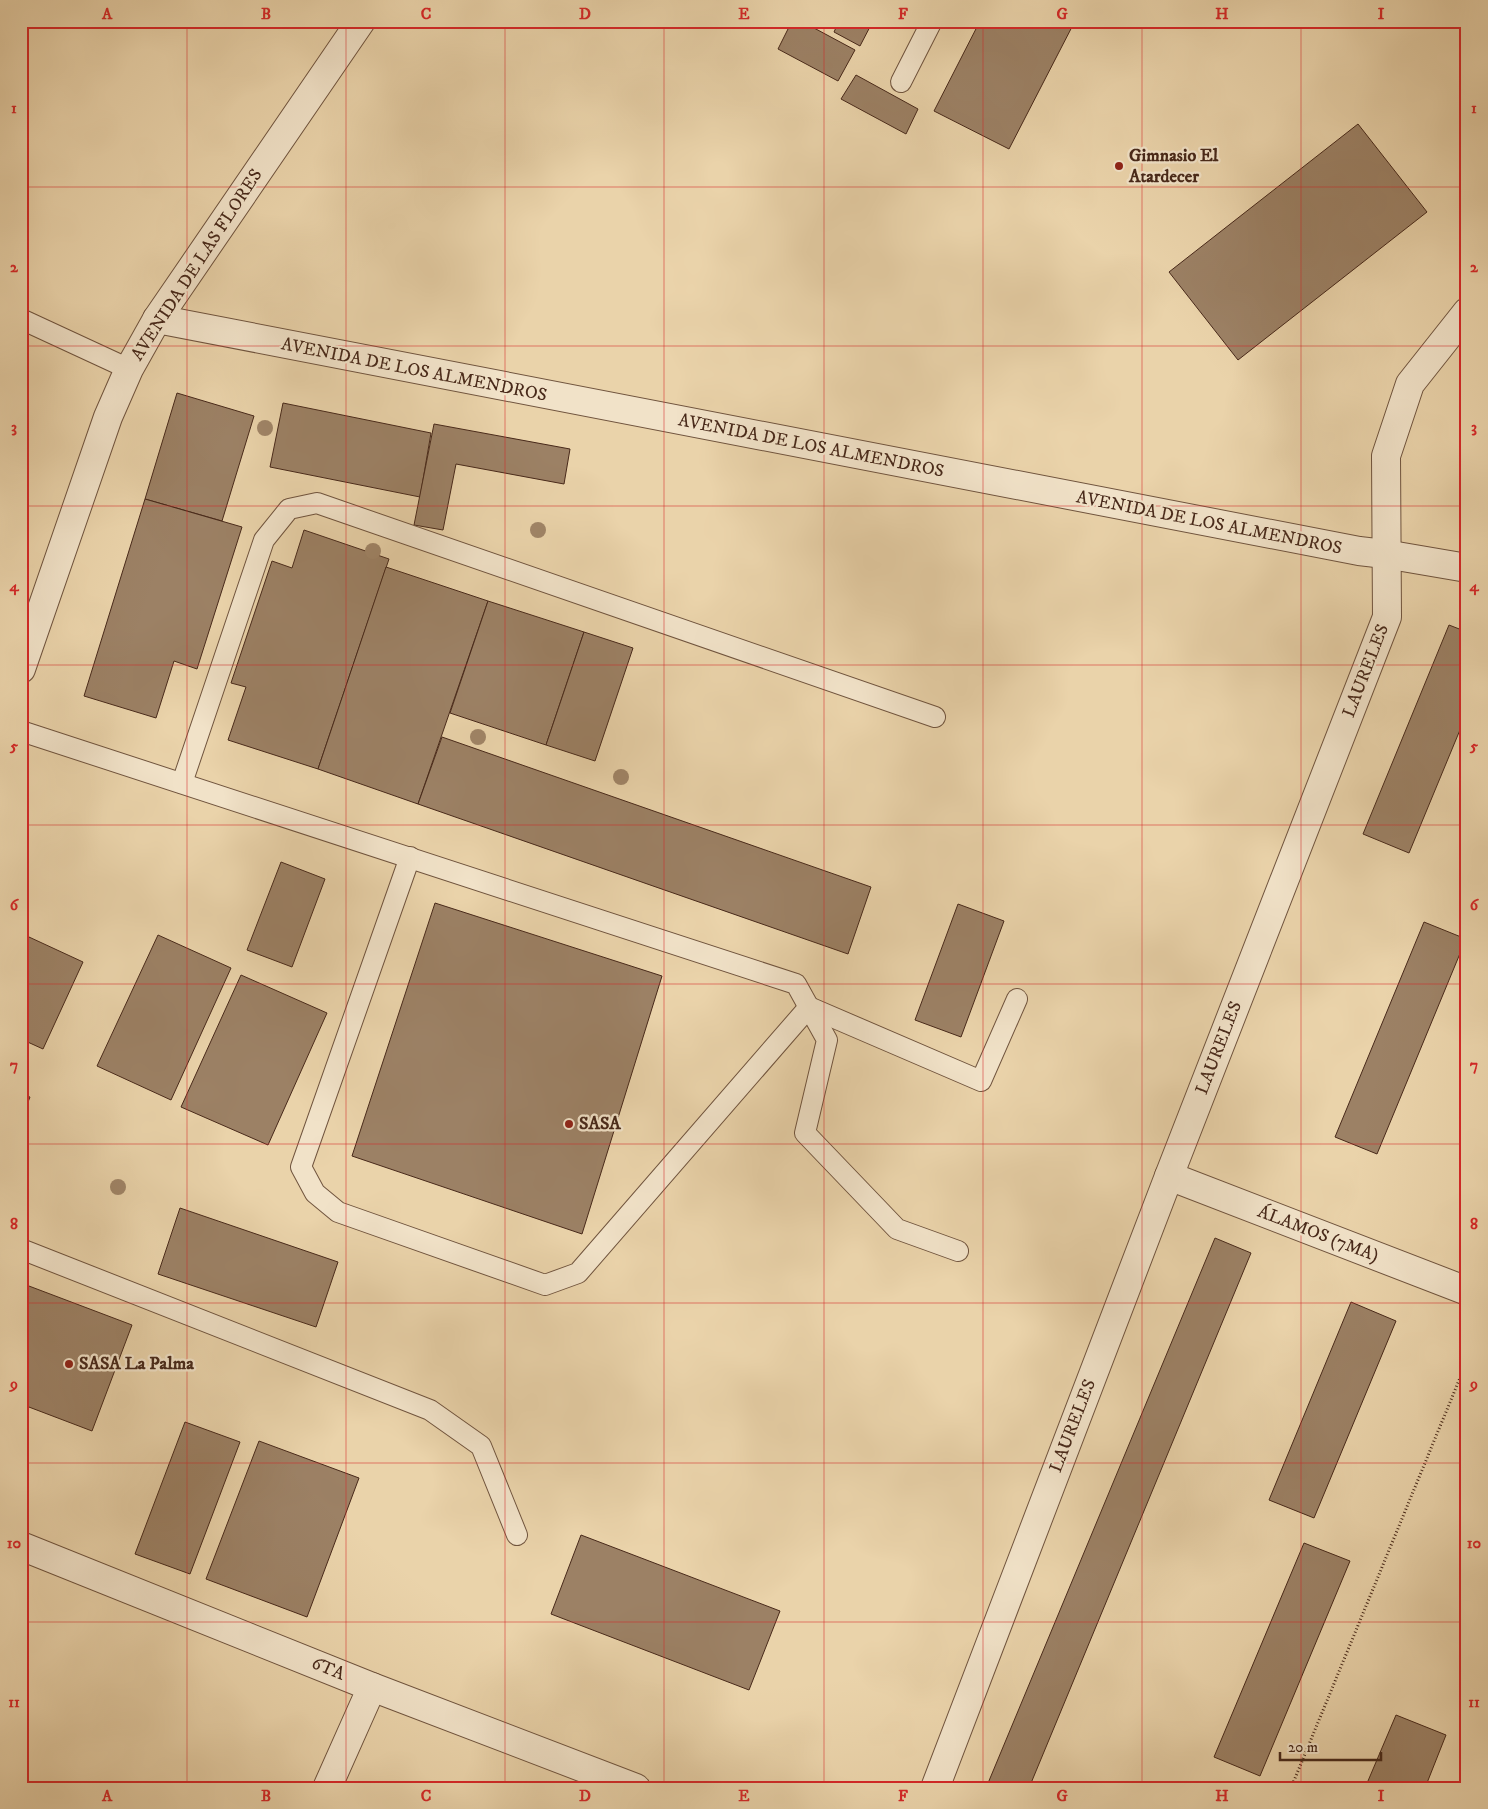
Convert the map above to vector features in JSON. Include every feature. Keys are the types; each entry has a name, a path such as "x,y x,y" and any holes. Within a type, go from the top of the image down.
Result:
{"street":[{"name":"AVENIDA DE LAS FLORES","path":"21,669 108,417 129,369 157,319 361,21"},
{"name":"LAURELES","path":"935,1788 1169,1176 1387,617 1385,554 1386,456 1410,384 1467,312"},
{"name":"AVENIDA DE LOS ALMENDROS","path":"157,319 1359,551 1467,568"},
{"name":"ÁLAMOS (7MA)","path":"1169,1176 1467,1291"},
{"name":"6TA","path":"21,1546 372,1687 636,1788"},
{"path":"327,1788 372,1687"}],"lane":[{"path":"901,82 932,21"},
{"path":"21,319 129,369"},
{"path":"182,783 264,540 289,509 317,503 935,717"},
{"path":"21,731 796,984 827,1040 805,1133 897,1229 958,1251"},
{"path":"410,858 301,1167 315,1193 338,1212 545,1285 578,1273 809,1007"},
{"path":"809,1007 981,1081 1017,999"},
{"path":"21,1249 430,1410 480,1446 517,1535"}],"path":[{"path":"1291,1788 1467,1361"}],"building":[{"path":"792,21 801,21 855,50 838,81 778,49"},
{"path":"839,21 873,21 860,46 834,32"},
{"path":"980,21 1075,21 1009,149 934,111"},
{"path":"856,75 918,109 906,134 841,99"},
{"path":"1358,124 1427,212 1238,360 1169,272"},
{"path":"177,393 254,416 222,521 145,499"},
{"path":"283,403 431,433 420,497 270,467"},
{"path":"434,424 570,449 564,484 456,464 443,530 414,525"},
{"path":"145,499 242,527 197,669 174,661 156,718 84,696"},
{"path":"304,530 389,559 318,769 228,740 246,687 231,683 272,561 292,568"},
{"path":"386,567 488,601 418,804 318,769"},
{"path":"488,601 584,632 546,745 450,713"},
{"path":"1449,625 1467,632 1467,713 1409,853 1363,834"},
{"path":"584,632 633,648 595,761 546,745"},
{"path":"442,737 871,887 848,954 418,804"},
{"path":"281,862 325,879 292,967 247,950"},
{"path":"435,903 662,976 582,1234 352,1156"},
{"path":"958,904 1004,921 961,1037 915,1020"},
{"path":"1424,922 1466,939 1377,1154 1335,1137"},
{"path":"158,935 231,968 171,1100 97,1066"},
{"path":"29,937 83,962 43,1049 21,1039 21,955"},
{"path":"241,975 327,1013 268,1145 181,1107"},
{"path":"21,1094 30,1097 21,1120"},
{"path":"180,1208 338,1262 316,1327 158,1274"},
{"path":"1215,1238 1251,1253 1029,1788 986,1788"},
{"name":"SASA La Palma","path":"21,1283 132,1325 92,1431 21,1404"},
{"path":"1351,1302 1396,1321 1314,1518 1269,1500"},
{"path":"185,1422 240,1442 190,1574 135,1554"},
{"path":"259,1441 359,1478 307,1617 206,1579"},
{"path":"581,1535 780,1611 749,1690 551,1614"},
{"path":"1304,1543 1350,1561 1260,1776 1214,1757"},
{"path":"1396,1715 1446,1735 1425,1788 1365,1788"}],"place":[{"name":"Gimnasio El Atardecer","path":"1119,166"},
{"name":"SASA","path":"569,1124"},
{"name":"SASA La Palma","path":"69,1364"}]}
